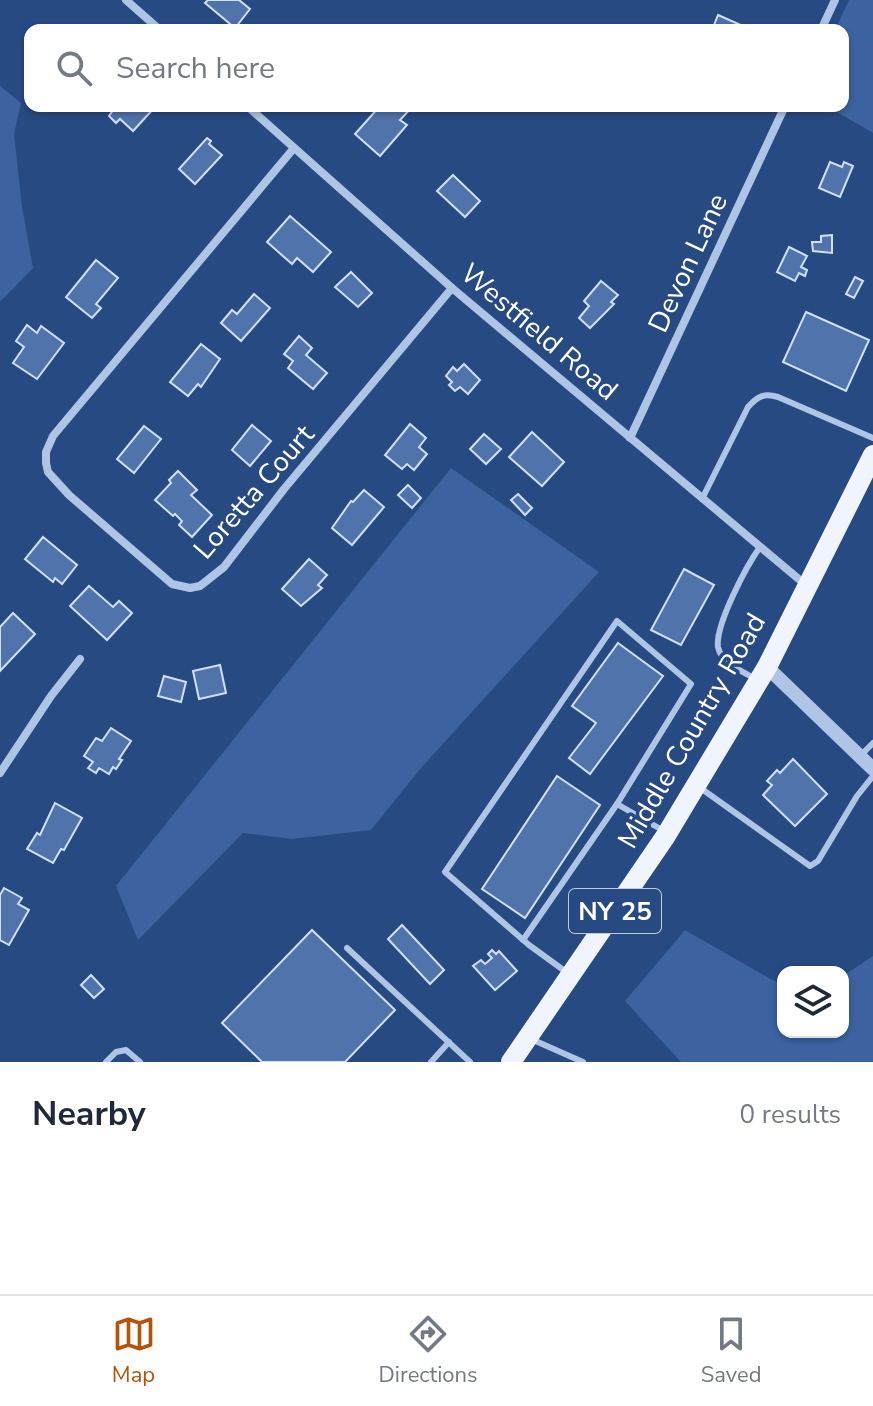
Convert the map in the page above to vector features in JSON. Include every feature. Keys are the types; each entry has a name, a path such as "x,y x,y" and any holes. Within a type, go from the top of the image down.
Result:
{"main road":[{"name":"Middle Country Road","path":"511,1062 667,833 763,674 871,465"}],"street":[{"path":"126,0 153,24"},
{"path":"824,24 835,0"},
{"name":"Westfield Road","path":"254,112 452,288 807,586"},
{"name":"Devon Lane","path":"630,438 782,112"},
{"name":"Loretta Court","path":"294,148 53,436 46,452 48,472 101,524 172,584 190,588 200,586 224,567 284,489 452,288"},
{"path":"0,773 51,696 80,659"},
{"path":"763,674 873,769"}],"lane":[{"path":"702,499 748,407 757,397 767,394 778,397 873,438"},
{"path":"760,547 736,588 718,647 730,664 763,674"},
{"path":"523,940 617,804 691,684 617,621 445,872 523,940 572,976"},
{"path":"860,756 873,743"},
{"path":"696,785 810,866 818,861 857,796 873,776"},
{"path":"617,804 667,833"},
{"path":"347,948 470,1062"},
{"path":"528,1038 583,1062"},
{"path":"431,1062 449,1042"},
{"path":"106,1062 116,1052 126,1050 140,1062"}],"shaded area":[{"path":"849,0 873,0 873,133 837,112 849,112 849,24 838,24"},
{"path":"0,86 21,103 14,134 33,268 0,302"},
{"path":"451,468 599,572 421,768 371,830 292,839 243,833 138,940 116,886"},
{"path":"685,930 777,983 777,1038 849,1038 849,972 873,956 873,1062 681,1062 625,1001"}],"building":[{"path":"208,0 239,0 250,9 238,24 230,24 205,3"},
{"path":"718,15 738,24 714,24"},
{"path":"112,112 150,112 133,131 120,119 116,123 109,116"},
{"path":"375,112 407,112 400,120 407,125 380,156 355,134"},
{"path":"207,138 211,141 209,144 222,155 195,184 179,169"},
{"path":"830,162 842,167 844,162 853,166 840,197 819,188"},
{"path":"453,175 480,201 465,217 437,191"},
{"path":"290,216 331,252 313,272 297,258 292,264 267,242"},
{"path":"832,235 832,253 813,251 812,242 821,242 821,236"},
{"path":"789,247 807,256 801,267 807,270 805,276 799,273 795,281 777,272"},
{"path":"96,260 118,278 96,304 101,308 92,318 66,297"},
{"path":"351,272 372,293 358,307 335,287"},
{"path":"855,277 863,281 854,298 846,294"},
{"path":"601,281 618,295 611,302 614,304 590,328 579,318 589,306 584,301"},
{"path":"254,294 270,308 241,341 221,323 232,310 237,314"},
{"path":"806,312 869,340 846,391 783,362"},
{"path":"27,325 37,333 41,326 64,343 37,379 13,363 24,347 16,341"},
{"path":"299,336 312,348 306,355 327,373 313,389 288,368 293,361 284,354"},
{"path":"201,344 220,359 201,387 198,384 188,396 170,382"},
{"path":"464,364 480,380 468,394 460,387 455,391 446,376 453,367 457,371"},
{"path":"410,424 426,438 419,447 427,454 414,470 407,464 402,469 385,455"},
{"path":"252,425 271,441 250,466 232,450"},
{"path":"144,426 161,439 134,473 117,459"},
{"path":"532,432 564,462 542,486 509,457"},
{"path":"484,434 501,449 486,464 470,449"},
{"path":"178,471 197,490 191,495 212,515 192,537 179,525 182,521 175,514 173,516 155,500"},
{"path":"408,485 421,498 412,508 398,495"},
{"path":"364,490 384,507 352,545 332,528 351,501"},
{"path":"518,494 532,508 525,515 511,500"},
{"path":"43,537 77,565 62,584 55,578 53,582 25,559"},
{"path":"309,559 327,575 318,585 322,588 301,606 282,589"},
{"path":"684,569 714,585 681,645 651,630"},
{"path":"89,586 113,607 119,601 132,613 107,640 70,606"},
{"path":"13,613 35,634 0,671 0,627"},
{"path":"618,643 663,676 590,774 569,758 596,723 572,706"},
{"path":"220,665 226,693 199,699 193,671"},
{"path":"164,676 186,682 181,702 158,696"},
{"path":"111,728 131,741 116,769 113,767 109,774 99,768 96,773 88,768 93,762 84,756 96,738 102,741"},
{"path":"793,759 827,794 795,826 763,795 772,785 767,781"},
{"path":"557,776 600,805 525,918 482,889"},
{"path":"55,803 82,818 53,863 27,849 37,833 40,835"},
{"path":"4,888 22,898 18,904 29,910 9,945 0,940 0,895"},
{"path":"402,925 444,970 430,984 388,939"},
{"path":"312,930 395,1010 345,1062 262,1062 222,1023"},
{"path":"492,950 496,954 499,951 517,971 495,990 473,966 481,960 485,964 492,958 488,954"},
{"path":"91,975 104,989 94,998 81,985"}]}
